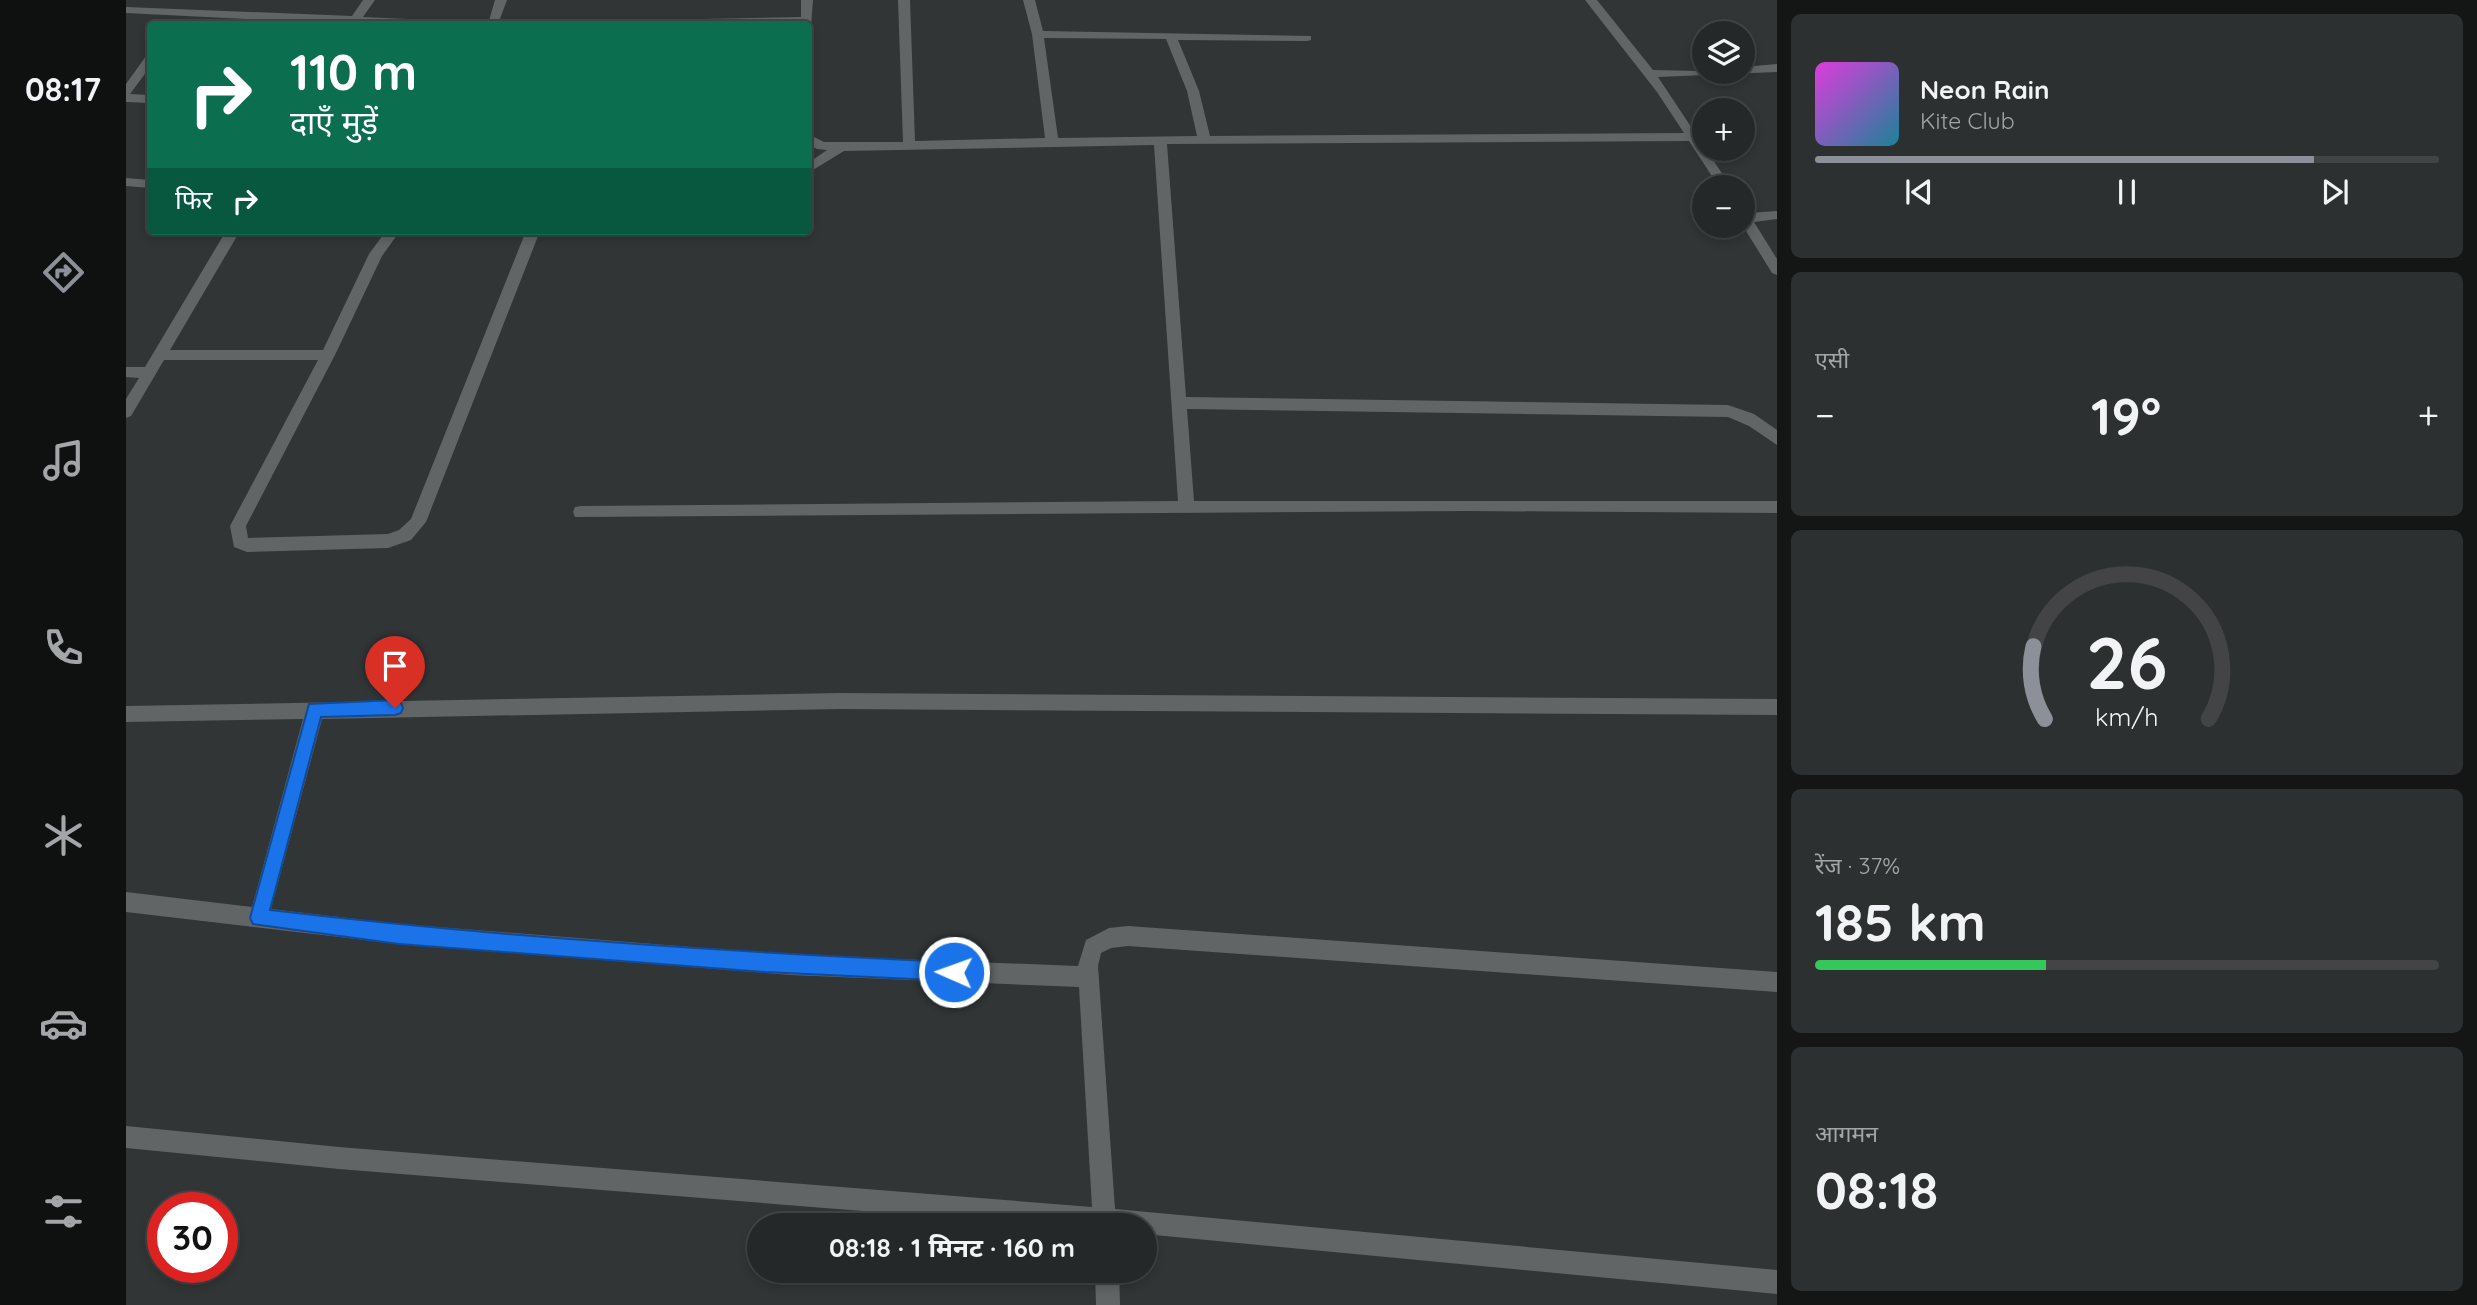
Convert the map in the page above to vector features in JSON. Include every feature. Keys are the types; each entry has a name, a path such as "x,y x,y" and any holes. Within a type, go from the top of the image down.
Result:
{"street":[{"path":"177,21 193,0"},
{"path":"355,21 369,0"},
{"path":"494,21 501,0"},
{"path":"807,0 807,21"},
{"path":"904,0 909,144"},
{"path":"1029,0 1038,34 1052,142"},
{"path":"1591,0 1650,74 1692,136"},
{"path":"126,10 337,21"},
{"path":"1038,34 1307,38"},
{"path":"1171,37 1193,92 1205,142"},
{"path":"147,64 126,95 147,98"},
{"path":"1755,70 1777,68"},
{"path":"1650,74 1692,73"},
{"path":"812,140 821,146 841,147 1052,142 1692,137"},
{"path":"1160,142 1187,508"},
{"path":"812,166 841,147"},
{"path":"126,182 147,184"},
{"path":"1755,216 1777,215"},
{"path":"1755,234 1777,270"},
{"path":"126,412 231,235"},
{"path":"390,235 376,254 328,355 238,526 240,542 247,545 388,541 400,539 409,533 418,522 531,235"},
{"path":"159,355 328,355"},
{"path":"126,372 149,373"},
{"path":"1180,403 1728,411 1748,416 1764,426 1777,439"},
{"path":"581,512 1468,505 1777,507"},
{"path":"126,714 827,701 1777,707"},
{"path":"259,918 315,709"},
{"path":"126,902 399,934 791,965 1089,976"},
{"path":"1104,1213 1089,976 1093,947 1109,938 1128,936 1777,982"},
{"path":"126,1137 339,1158 997,1213"},
{"path":"1157,1227 1777,1282"},
{"path":"1107,1283 1108,1305"}],"route":[{"path":"395,708 315,709 259,918 399,934 765,963 954,972"}]}
